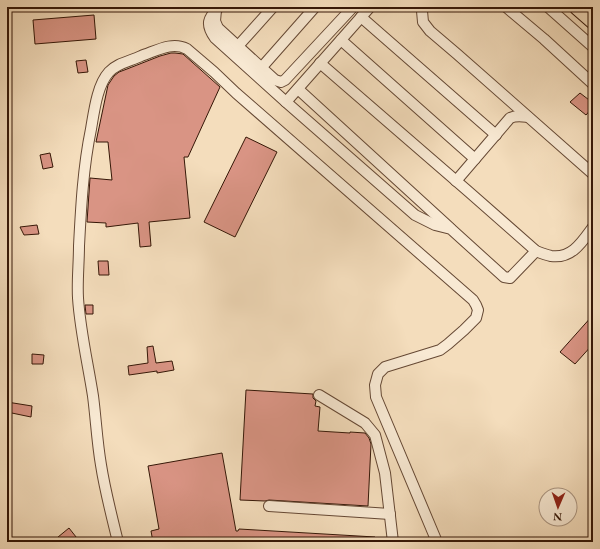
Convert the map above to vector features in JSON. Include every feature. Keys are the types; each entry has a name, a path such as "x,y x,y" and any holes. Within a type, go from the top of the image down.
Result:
{"highway":[{"path":"577,7 593,21"}],"street":[{"path":"238,46 273,7"},
{"path":"262,67 315,7"},
{"path":"218,8 215,21 218,28 276,80 281,82 285,80 353,7"},
{"path":"286,102 370,7"},
{"path":"423,7 423,22 430,31 593,174"},
{"path":"548,7 593,47"},
{"path":"218,8 210,17 208,22 210,31 214,38 415,215 435,225 451,229"},
{"path":"507,8 544,39 593,84"},
{"path":"361,17 496,135"},
{"path":"341,40 475,159"},
{"path":"118,542 101,465 93,397 79,312 78,281 81,203 86,152 99,93 105,77 110,71 119,65 163,48 177,45 187,49 214,72 236,93 473,300 478,310 476,318 464,330 440,350 385,367 378,374 376,385 376,397 436,542"},
{"path":"320,63 536,251 550,256 568,254 578,246 593,228"},
{"path":"298,89 504,277 510,278 536,251"},
{"path":"456,181 510,118 515,116 528,117"},
{"path":"319,395 365,423 376,435 385,473 393,542"},
{"path":"269,506 390,514"}],"building":[{"path":"94,15 96,39 35,44 33,20"},
{"path":"171,53 183,54 220,87 188,157 184,157 190,218 149,222 151,246 140,247 138,223 106,227 106,223 87,222 90,178 112,180 108,142 96,142 108,85 114,76 119,72"},
{"path":"86,60 88,72 78,73 76,61"},
{"path":"580,93 593,103 593,107 586,115 570,102"},
{"path":"246,137 277,152 235,237 204,222"},
{"path":"50,153 53,167 43,169 40,155"},
{"path":"37,225 39,234 24,235 20,227"},
{"path":"98,261 108,261 109,275 99,275"},
{"path":"85,305 93,305 93,314 86,314"},
{"path":"593,315 593,344 575,364 560,352"},
{"path":"153,346 156,363 172,361 174,370 129,375 128,366 148,363 147,347"},
{"path":"32,354 44,355 43,364 32,364"},
{"path":"246,390 313,394 313,398 316,401 315,406 320,407 318,431 365,433 371,444 368,506 269,500 240,500"},
{"path":"7,402 32,406 31,417 7,412"},
{"path":"222,453 236,531 239,529 375,537 375,542 153,542 151,531 159,529 148,466"},
{"path":"69,528 80,542 52,542"}]}
